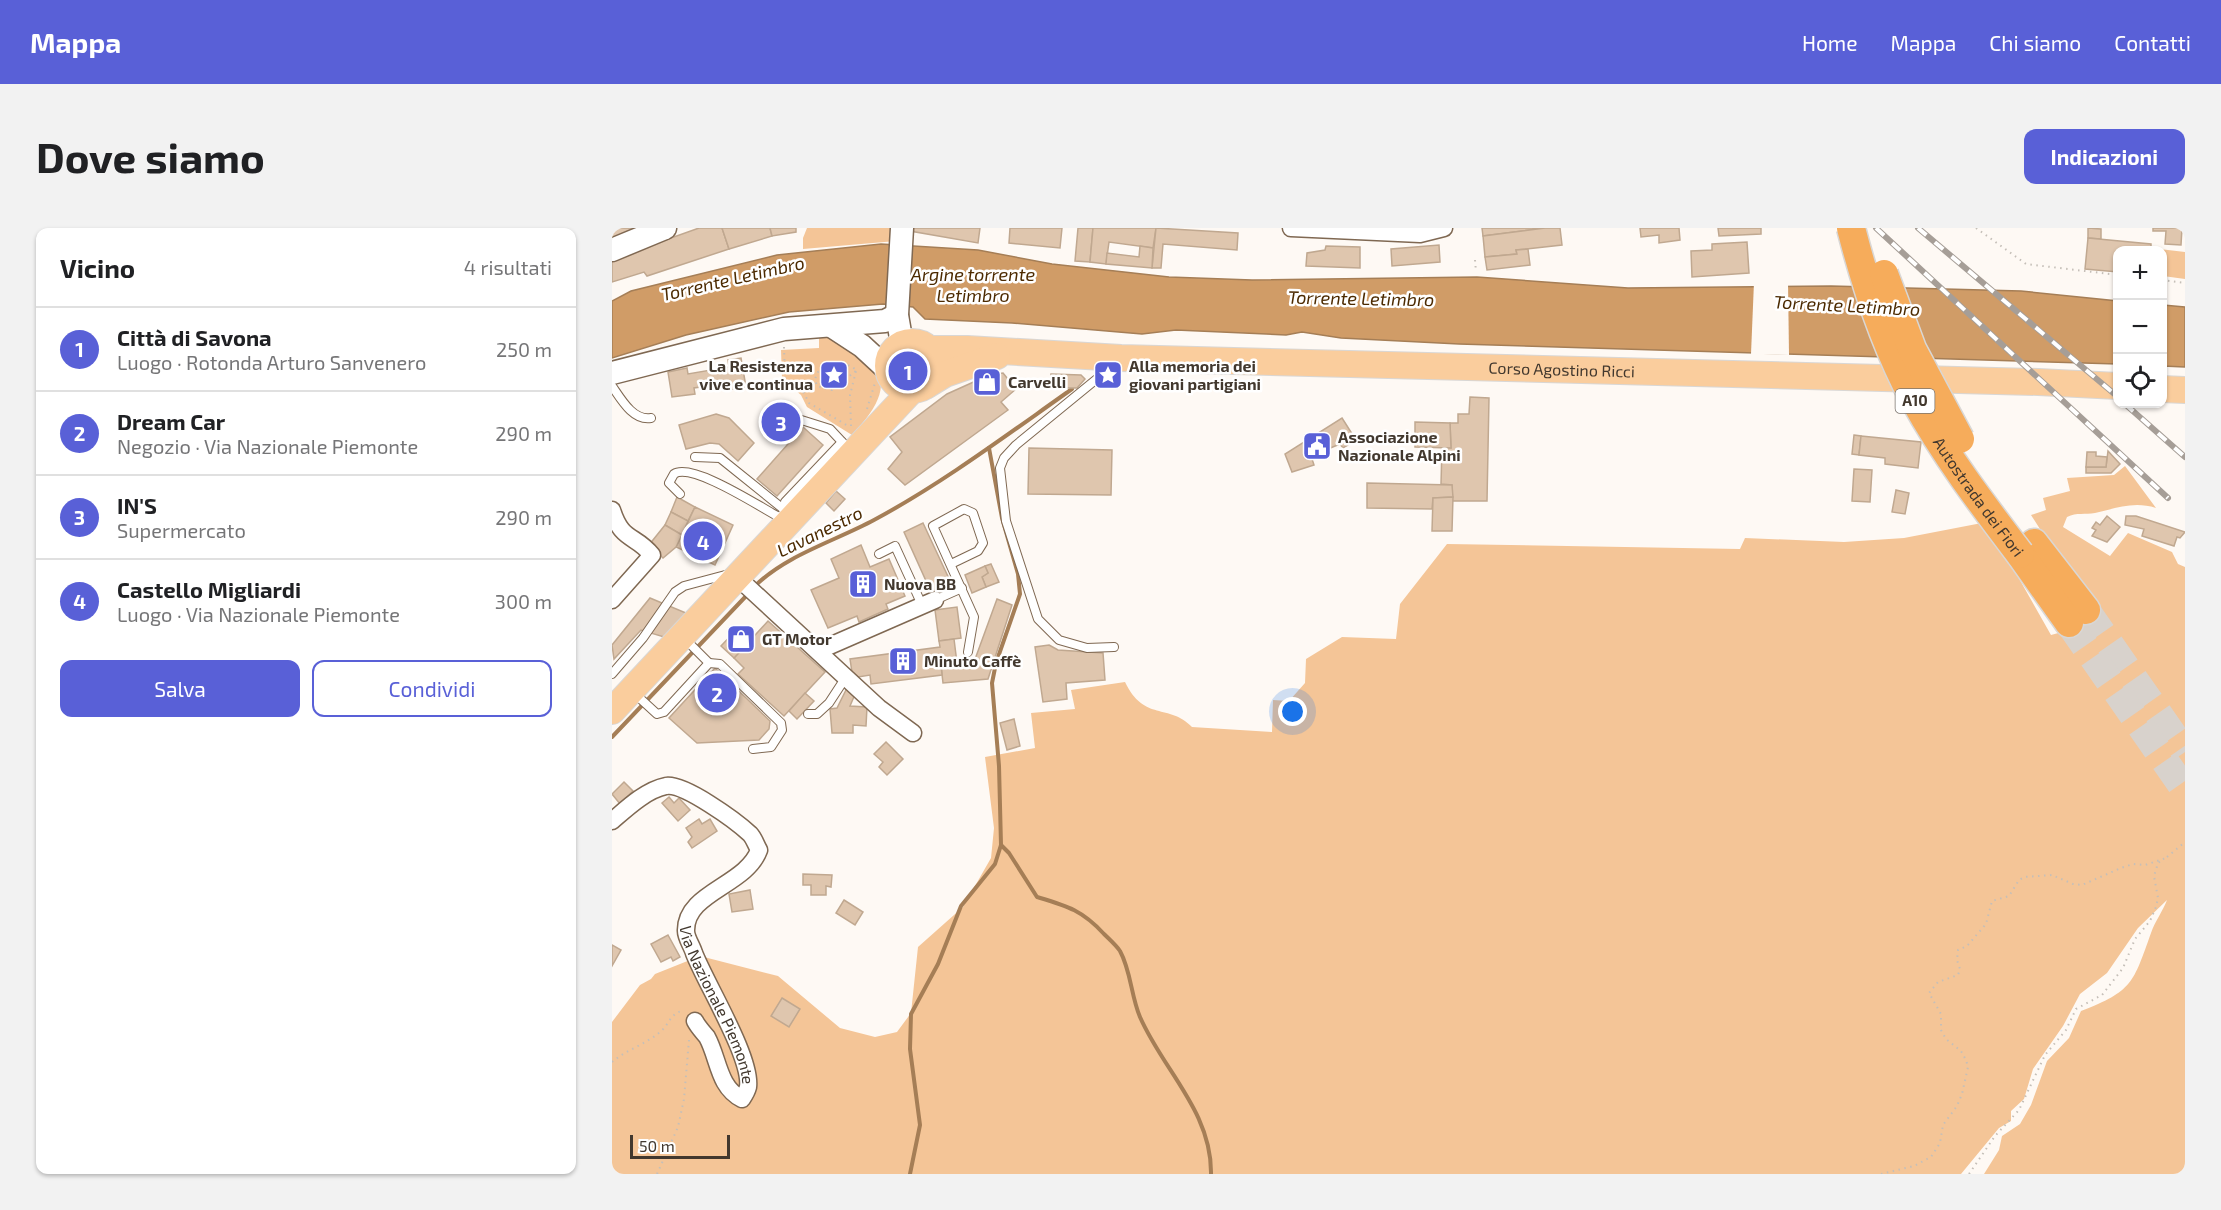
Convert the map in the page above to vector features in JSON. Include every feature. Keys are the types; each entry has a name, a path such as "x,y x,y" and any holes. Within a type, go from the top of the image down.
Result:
{"highway":[{"name":"Autostrada dei Fiori","path":"1851,228 1872,303 1891,351 1914,399 1963,478 2027,549 2078,617"},
{"name":"Autostrada dei Fiori","path":"1870,228 1892,300 1932,389 2027,549"}],"main road":[{"path":"612,250 664,228"},
{"path":"612,711 741,576 789,513 856,432 899,371 898,311 902,228"},
{"path":"612,373 784,329 833,327 885,321 898,311"},
{"path":"833,327 899,371 932,379 936,363 929,349"},
{"name":"Corso Agostino Ricci","path":"1006,353 945,374 899,371 916,342 929,349 1121,358 2113,386"},
{"path":"2167,389 2185,390"}],"street":[{"path":"1291,228 1386,231 1444,228"},
{"path":"612,510 617,526 624,534 652,555 612,600"},
{"path":"741,576 765,602 879,708 913,733"},
{"path":"818,651 928,602"},
{"name":"Via Nazionale Piemonte","path":"612,821 634,802 657,790 667,786 682,788 752,835 759,850 754,862 738,878 704,899 690,913 686,932 703,976 728,1021 745,1062 748,1089 742,1099 734,1095 724,1084 707,1037 695,1021"}],"lane":[{"path":"1114,647 1088,648 1059,640 1038,619 1006,521 1000,468 1004,458 1016,445 1121,358"},
{"path":"612,386 632,412 644,419 651,418"},
{"path":"795,418 830,429 856,432"},
{"path":"680,494 669,483 674,474 684,471 707,479 779,517 789,513 720,458 695,457"},
{"path":"951,564 978,551 983,543 973,513 964,509 933,526 974,617 968,652"},
{"path":"879,554 895,546 928,602 962,588"},
{"path":"612,674 643,638 675,592 684,586 741,576"},
{"path":"682,636 709,663 720,664 781,723 782,730 771,747 753,749"},
{"path":"631,691 657,714 664,712 709,663"},
{"path":"808,714 817,714 829,703 846,677"}],"path":[{"path":"1976,228 2026,264 2113,274"},
{"path":"1475,260 1476,272"},
{"path":"2167,281 2185,283"},
{"path":"784,329 785,378 804,393 809,403 856,432"},
{"path":"856,432 850,395 858,363"},
{"path":"836,365 848,365 857,370 831,390 823,390 817,386 815,380 818,372 836,365"},
{"path":"856,432 872,398 899,371"},
{"path":"1969,1174 1995,1136 2019,1110 2045,1055 2066,1030 2076,1009 2102,995 2123,968 2135,939 2153,915 2158,898 2154,876 2158,863 2185,842"},
{"path":"1881,1174 1914,1166 1931,1157 1940,1143 1943,1125 1959,1104 1968,1067 1961,1051 1942,1032 1941,1014 1929,993 1938,982 1958,975 1960,969 1957,960 1958,950 1967,946 1986,924 1992,901 2010,896 2019,880 2024,877 2052,875 2073,885 2082,885 2133,864 2145,865 2166,858"},
{"path":"612,1062 622,1053 657,1034 674,1013 685,1012 695,1021 687,1048 684,1099 678,1127 657,1174"}],"shaded area":[{"path":"807,228 895,228 896,241 803,249 803,238"},
{"path":"2167,250 2185,252 2185,279 2167,277"},
{"path":"819,336 827,336 859,355 875,368 880,377 881,386 876,404 852,435 807,407 801,395 782,379 781,350 819,348"},
{"path":"2125,466 2156,508 2133,505 2074,515 2067,517 2063,527 2110,556 2128,533 2172,552 2178,564 2185,567 2185,1174 1984,1174 1999,1150 2002,1136 2020,1124 2031,1105 2047,1061 2069,1038 2081,1011 2111,997 2129,983 2167,900 2138,928 2107,973 2080,994 2063,1026 2033,1069 2024,1099 2011,1111 2011,1121 1999,1128 1961,1174 612,1174 612,1022 640,985 655,974 700,956 778,976 840,1028 875,1037 897,1032 911,1013 918,947 963,907 991,858 994,828 985,757 1035,748 1031,713 1075,709 1071,690 1125,682 1140,703 1174,715 1192,727 1272,732 1273,700 1289,701 1305,683 1306,659 1342,637 1396,639 1400,604 1447,544 1740,549 1745,538 1844,542 1904,538 1987,522 2051,635 2062,632 2061,562 2031,515 2046,510 2043,498 2070,491 2067,478 2114,475"}],"water":[{"name":"Argine torrente Letimbro","path":"881,244 978,250 1052,264 1169,277 1252,280 1477,277 1628,288 1831,286 2021,291 2113,300 2113,364 1459,344 1341,338 1302,332 1286,335 1176,330 1142,334 1012,323 925,319 913,307 883,304 789,312 686,335 612,358 612,301 631,291 777,255"},
{"path":"2167,305 2185,307 2185,367 2167,366"}],"pier":[{"path":"1754,282 1788,282 1789,355 1751,354"}],"building":[{"path":"612,228 640,228 612,241"},
{"path":"699,228 722,228 729,249 647,276 644,272 612,282 612,259"},
{"path":"722,228 770,228 772,236 729,249"},
{"path":"770,228 796,228 796,232 772,236"},
{"path":"910,228 980,228 978,243 910,231"},
{"path":"1010,228 1062,228 1060,248 1009,243"},
{"path":"1078,228 1093,228 1090,262 1075,261"},
{"path":"1093,228 1156,228 1153,248 1109,242 1106,264 1090,262"},
{"path":"1156,228 1238,233 1237,250 1163,244 1161,268 1152,268"},
{"path":"1482,228 1545,228 1483,236"},
{"path":"1560,228 1562,245 1516,250 1517,254 1485,257 1483,236"},
{"path":"1640,228 1679,228 1680,240 1659,243 1659,235 1641,237"},
{"path":"1718,228 1761,228 1761,234 1719,236"},
{"path":"2088,228 2101,229 2101,239 2088,238"},
{"path":"2153,228 2182,228 2181,245 2165,244 2166,231 2153,231"},
{"path":"2088,238 2151,244 2151,246 2113,246 2113,272 2085,269"},
{"path":"1747,242 1749,273 1692,277 1691,251 1712,250 1712,244"},
{"path":"1439,245 1440,262 1392,266 1391,249"},
{"path":"1140,246 1153,248 1152,268 1106,264 1107,253 1139,257"},
{"path":"1326,246 1360,247 1360,268 1306,266 1307,253 1325,250"},
{"path":"1528,249 1530,265 1487,270 1485,257 1517,254 1516,250"},
{"path":"741,358 746,387 729,390 728,383 694,388 695,394 672,397 668,372 687,368 688,374 729,367 728,360"},
{"path":"1003,373 1016,389 1001,402 1008,410 905,485 888,469 902,452 890,437 947,394 989,375"},
{"path":"1051,374 1081,375 1085,379 1077,388 1050,388"},
{"path":"1470,397 1489,398 1487,501 1452,501 1452,485 1441,484 1442,447 1451,448 1450,423 1458,423 1458,414 1469,414"},
{"path":"716,414 729,418 754,443 738,461 719,444 710,443 686,449 679,425"},
{"name":"Associazione Nazionale Alpini","path":"1342,418 1356,440 1343,448 1340,444 1311,456 1314,465 1292,472 1285,454"},
{"path":"1415,422 1450,423 1451,448 1415,447"},
{"path":"803,427 823,445 777,496 757,479"},
{"path":"1854,435 1861,436 1859,455 1852,454"},
{"path":"1861,436 1921,442 1918,468 1885,464 1885,458 1859,455"},
{"path":"1029,448 1112,450 1111,495 1028,494"},
{"path":"2108,451 2120,464 2111,473 2086,473 2086,467 2106,467"},
{"path":"2087,452 2096,452 2096,456 2107,457 2106,467 2086,467"},
{"path":"1854,469 1872,470 1870,502 1852,501"},
{"path":"1367,483 1452,485 1453,497 1433,498 1432,509 1367,508"},
{"path":"1896,490 1909,493 1905,514 1892,512"},
{"path":"836,491 845,499 834,511 826,503"},
{"path":"677,497 695,507 688,521 671,512"},
{"path":"1453,497 1452,531 1432,531 1433,498"},
{"path":"695,507 733,525 715,565 676,547"},
{"path":"671,512 688,521 682,535 665,525"},
{"path":"2107,516 2120,527 2107,542 2092,536 2096,530 2092,528 2096,522 2100,525"},
{"path":"2126,516 2136,516 2185,532 2180,538 2177,537 2174,546 2142,536 2144,529 2125,525"},
{"path":"923,523 951,583 931,592 904,532"},
{"path":"665,525 682,535 676,547 663,558 649,545"},
{"name":"Nuova BB","path":"861,545 870,567 889,559 905,596 886,604 888,609 859,622 857,616 828,628 811,590 839,578 831,559"},
{"path":"991,564 999,582 986,587 982,577 988,573 985,566"},
{"path":"985,566 988,573 982,577 986,587 972,593 965,575"},
{"path":"650,598 686,613 664,637 641,630 614,659 612,645"},
{"path":"997,599 1012,605 988,679 943,683 941,665 974,662"},
{"path":"957,607 961,638 939,641 935,610"},
{"path":"768,621 825,672 784,716 738,674 744,668 734,658"},
{"path":"739,627 752,639 734,658 721,646"},
{"name":"Minuto Caffè","path":"954,639 957,663 941,665 942,675 871,684 870,675 858,677 852,672 850,659 940,647 939,641"},
{"path":"1049,645 1058,650 1103,653 1105,680 1066,683 1067,699 1043,702 1035,647"},
{"path":"715,668 770,721 769,729 759,740 697,743 669,718"},
{"path":"847,688 856,692 850,706 867,707 866,726 853,725 853,733 832,733 830,709 837,708"},
{"path":"805,693 814,701 797,719 789,711"},
{"path":"1014,719 1020,746 1007,750 1000,723"},
{"path":"886,742 903,759 887,775 879,767 883,762 874,754"},
{"path":"624,782 633,791 620,804 612,794"},
{"path":"669,797 674,803 679,798 690,810 678,821 662,803"},
{"path":"699,819 702,824 710,819 717,831 692,848 688,842 692,837 686,828"},
{"path":"803,874 832,875 831,887 826,886 826,895 811,895 811,885 803,885"},
{"path":"750,890 753,909 732,912 729,894"},
{"path":"844,900 863,912 855,925 836,913"},
{"path":"668,935 680,957 673,961 671,957 661,962 651,944"},
{"path":"612,945 621,950 612,966"},
{"path":"782,998 800,1009 789,1027 771,1016"}],"waterway":[{"name":"Lavanestro","path":"755,586 767,575 796,557 900,506 1072,389"},
{"path":"910,1174 920,1125 910,1049 911,1014 938,964 961,906 995,864 1001,845 999,766 992,683 996,663 1020,594 1018,574 1002,518 989,448"},
{"name":"Lavanestro","path":"612,737 748,594"},
{"path":"1001,845 1009,853 1037,897 1066,906 1081,914 1120,951 1140,1017 1195,1111 1204,1131 1211,1174"}],"tunnel":[{"path":"2086,610 2185,752"},
{"path":"2069,623 2185,790"}],"railway":[{"path":"1876,228 2168,498"},
{"path":"1918,228 2113,393"},
{"path":"2130,408 2185,457"}],"place":[{"name":"Città di Savona","path":"908,371"},
{"name":"La Resistenza vive e continua","path":"834,375"},
{"name":"Alla memoria dei giovani partigiani","path":"1108,375"},
{"name":"Carvelli","path":"987,382"},
{"name":"IN'S","path":"781,422"},
{"name":"Associazione Nazionale Alpini","path":"1317,446"},
{"name":"Castello Migliardi","path":"703,541"},
{"name":"Nuova BB","path":"863,584"},
{"name":"GT Motor","path":"741,639"},
{"name":"Minuto Caffè","path":"903,661"},
{"name":"Dream Car","path":"717,693"}],"water label":[{"name":"Torrente Letimbro","path":"733,279"},
{"name":"Torrente Letimbro","path":"1361,299"},
{"name":"Torrente Letimbro","path":"1847,306"}]}
